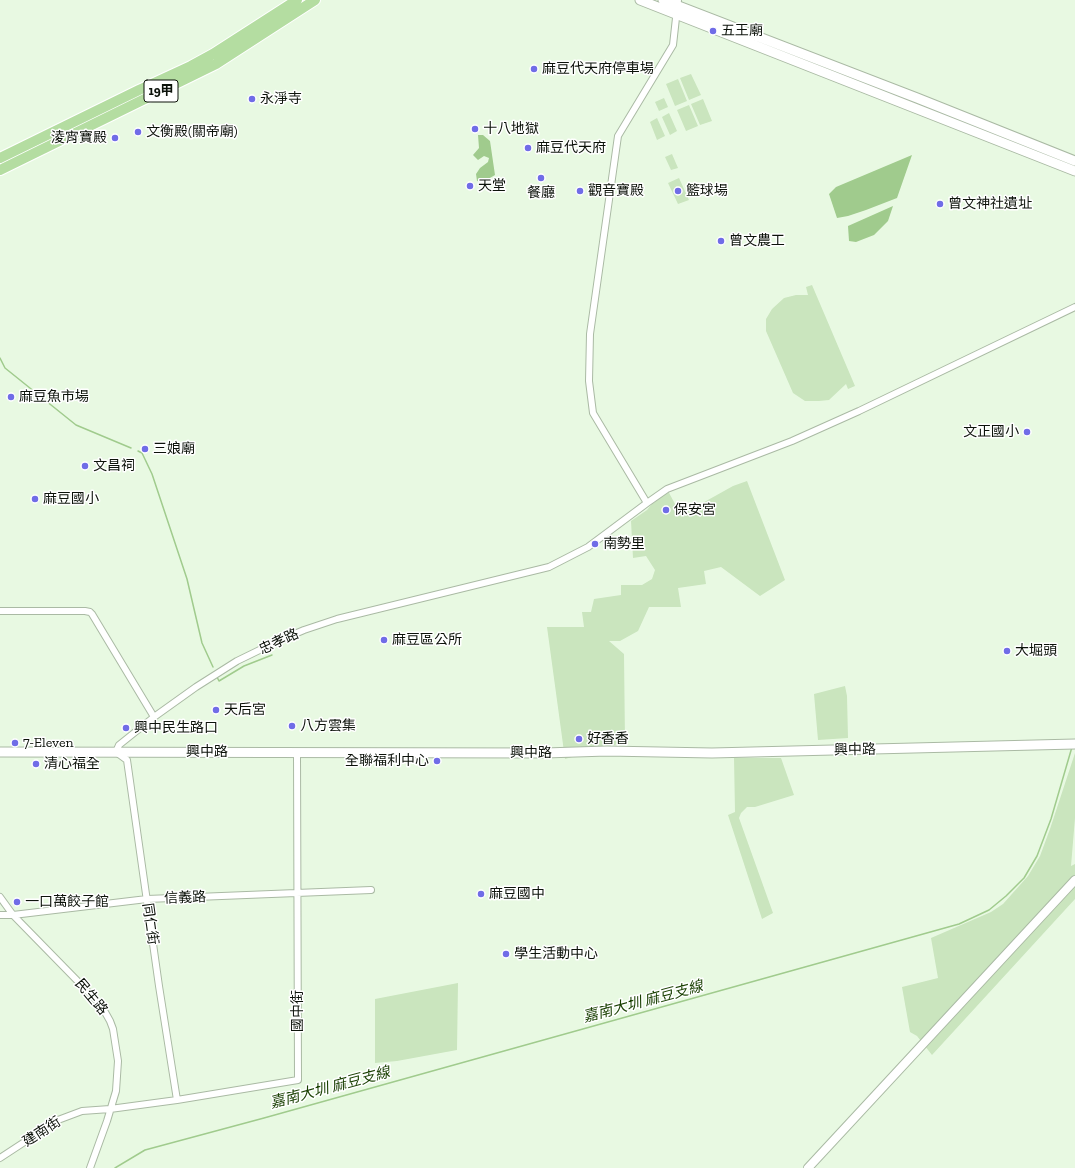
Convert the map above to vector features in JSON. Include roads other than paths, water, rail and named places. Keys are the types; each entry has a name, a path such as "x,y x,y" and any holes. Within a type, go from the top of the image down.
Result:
{"main road":[{"name":"19甲","path":"0,158 191,66 213,54 297,0"},
{"name":"19甲","path":"0,170 216,64 315,0"},
{"path":"640,0 677,7 917,98 1075,161"},
{"path":"663,0 1075,171"},
{"name":"興中路","path":"0,752 545,753 607,751 733,753 1075,744"}],"street":[{"path":"647,503 593,413 589,380 590,334 618,136 673,45 677,7"},
{"name":"忠孝路","path":"116,752 119,745 154,717 215,675 237,661 278,641 304,630 337,619 549,567 588,547 667,489 792,441 1075,307"},
{"path":"0,611 90,612 154,717"},
{"name":"同仁街","path":"116,752 127,760 159,986 177,1100"},
{"name":"國中街","path":"110,1109 177,1100 298,1080 297,752"},
{"path":"808,1168 1075,880"},
{"name":"信義路","path":"0,915 13,915 147,899 371,890"},
{"name":"民生路","path":"0,897 13,915 101,1005 113,1029 118,1066 116,1091 108,1120 90,1168"},
{"name":"建南街","path":"0,1158 58,1120 82,1111 110,1109"}],"waterway":[{"path":"0,358 5,368 76,425 131,448"},
{"path":"138,451 142,453 152,474 187,579 202,643 213,667"},
{"path":"217,677 219,681 244,666 272,655"},
{"name":"嘉南大圳 麻豆支線","path":"115,1168 145,1150 959,924 989,910 1024,878 1037,856 1051,819 1072,747"}],"place":[{"name":"五王廟","path":"713,31"},
{"name":"麻豆代天府停車場","path":"534,69"},
{"name":"永淨寺","path":"252,99"},
{"name":"十八地獄","path":"475,129"},
{"name":"文衡殿(關帝廟)","path":"138,132"},
{"name":"淩宵寶殿","path":"115,138"},
{"name":"麻豆代天府","path":"528,148"},
{"name":"餐廳","path":"541,178"},
{"name":"天堂","path":"470,186"},
{"name":"觀音寶殿","path":"580,191"},
{"name":"籃球場","path":"678,191"},
{"name":"曾文神社遺址","path":"940,204"},
{"name":"曾文農工","path":"721,241"},
{"name":"麻豆魚市場","path":"11,397"},
{"name":"文正國小","path":"1027,432"},
{"name":"三娘廟","path":"145,449"},
{"name":"文昌祠","path":"85,466"},
{"name":"麻豆國小","path":"35,499"},
{"name":"保安宮","path":"666,510"},
{"name":"南勢里","path":"595,544"},
{"name":"麻豆區公所","path":"384,640"},
{"name":"大堀頭","path":"1007,651"},
{"name":"天后宮","path":"216,710"},
{"name":"八方雲集","path":"292,726"},
{"name":"興中民生路口","path":"126,728"},
{"name":"好香香","path":"579,739"},
{"name":"7-Eleven","path":"15,743"},
{"name":"全聯福利中心","path":"437,761"},
{"name":"清心福全","path":"36,764"},
{"name":"麻豆國中","path":"481,894"},
{"name":"一口萬餃子館","path":"17,902"},
{"name":"學生活動中心","path":"506,954"}]}
